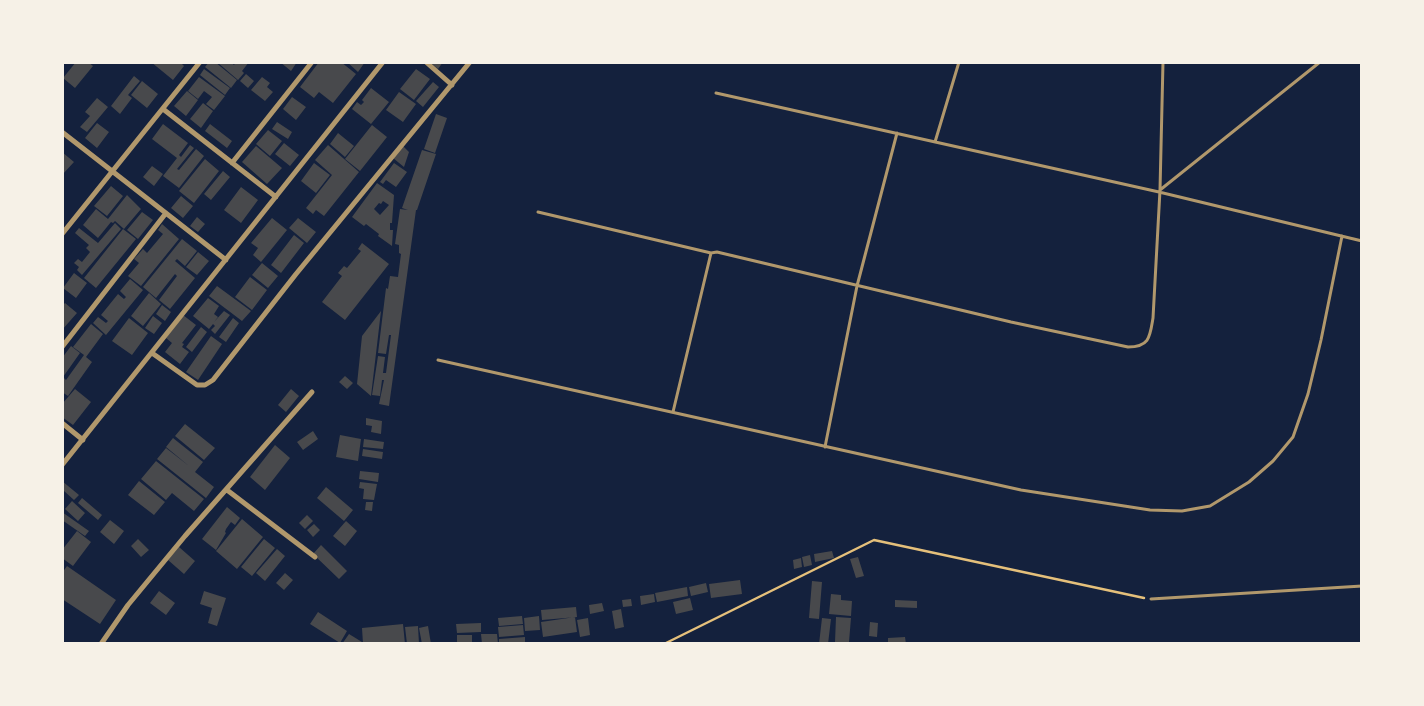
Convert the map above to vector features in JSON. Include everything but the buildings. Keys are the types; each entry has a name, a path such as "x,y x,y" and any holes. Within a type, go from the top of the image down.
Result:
{"street":[{"path":"62,234 200,62"},
{"path":"232,163 312,62"},
{"path":"62,465 383,62"},
{"path":"426,62 452,85"},
{"path":"152,353 197,385 205,385 213,380 296,274 470,62"},
{"path":"163,109 276,197"},
{"path":"62,132 226,260"},
{"path":"62,347 166,213"},
{"path":"101,644 128,605 312,392"},
{"path":"62,423 83,440"},
{"path":"227,490 314,557"}],"lane":[{"path":"935,142 959,62"},
{"path":"538,212 711,253 717,252 1011,322 1128,347 1139,347 1145,344 1150,335 1153,318 1163,62"},
{"path":"1159,191 1320,62"},
{"path":"716,93 1159,191 1362,240"},
{"path":"825,447 857,286 897,133"},
{"path":"438,360 1021,490 1102,504 1150,510 1182,511 1210,506 1249,482 1273,461 1293,437 1308,394 1319,349 1342,236"},
{"path":"673,412 711,253"},
{"path":"1151,599 1362,586"}],"path":[{"path":"664,644 874,540 1151,599"}]}
